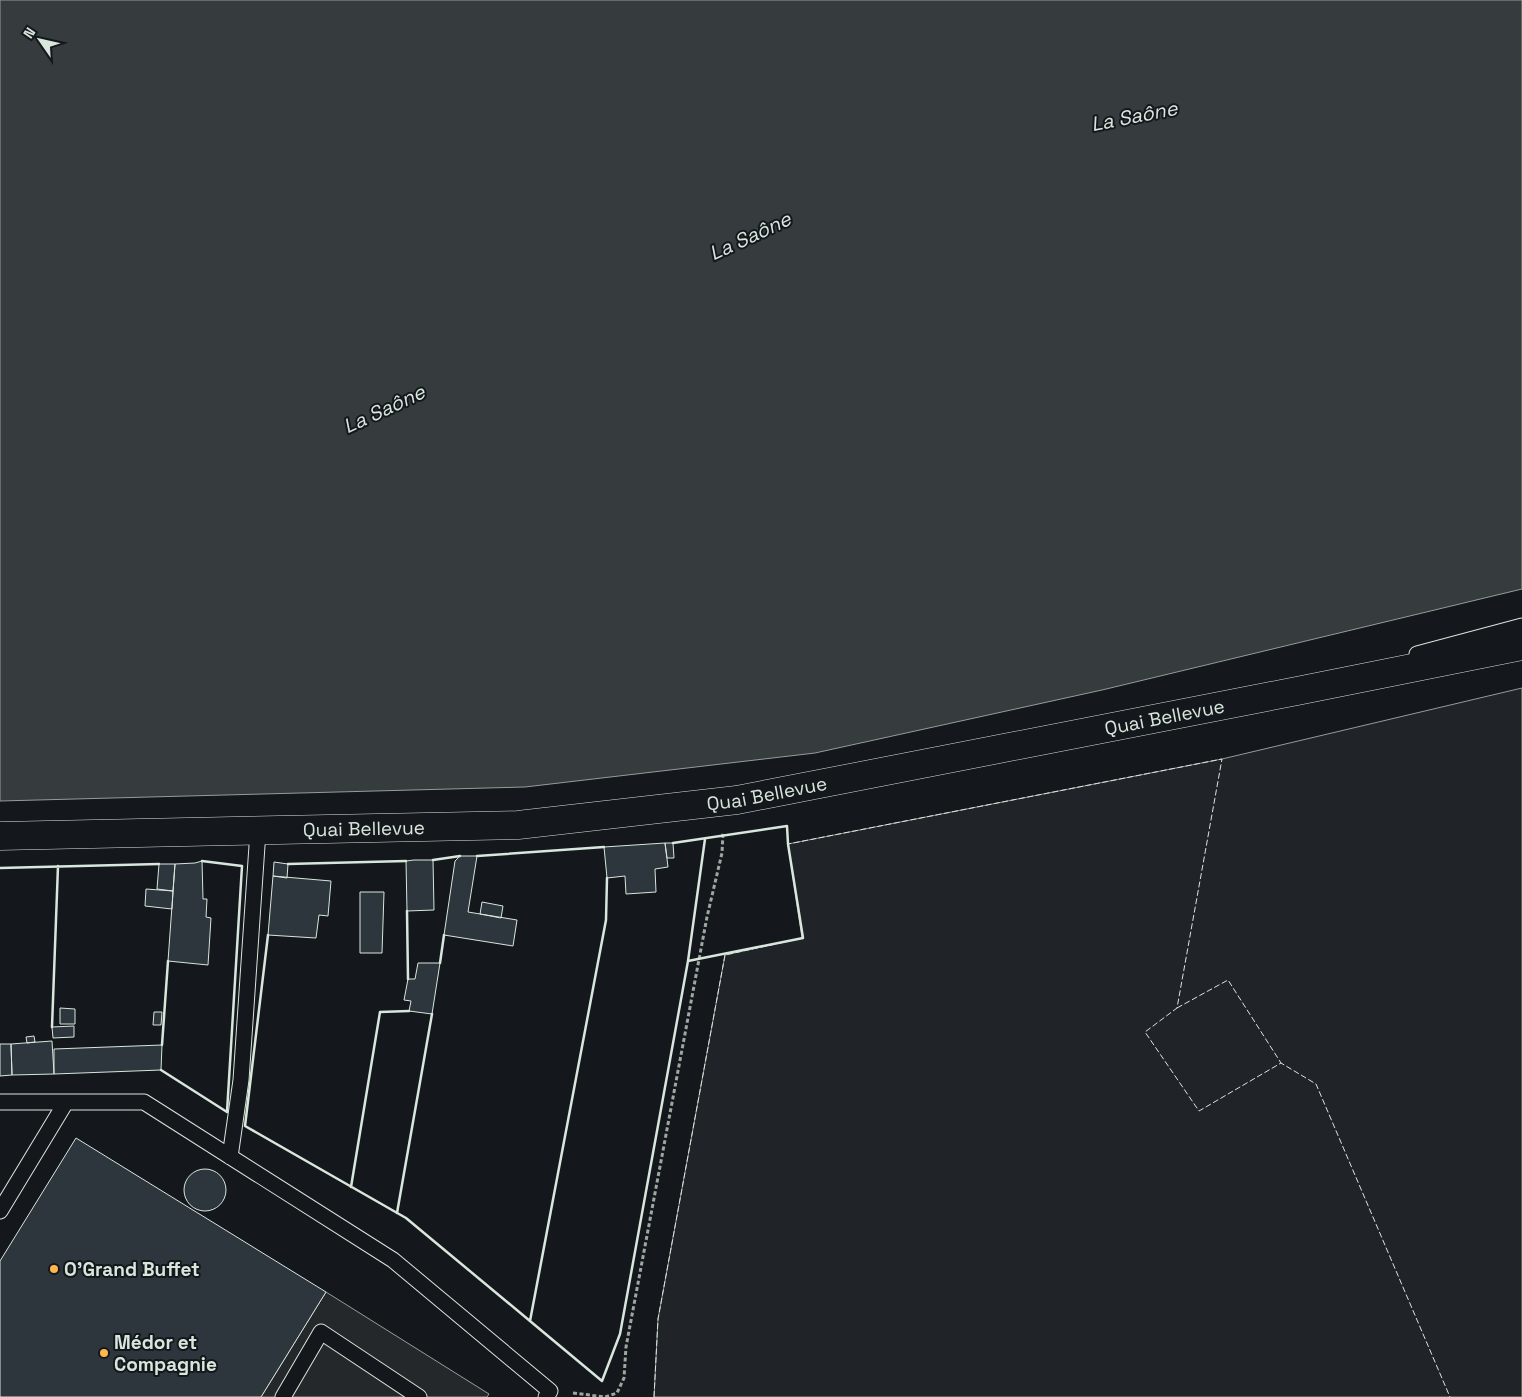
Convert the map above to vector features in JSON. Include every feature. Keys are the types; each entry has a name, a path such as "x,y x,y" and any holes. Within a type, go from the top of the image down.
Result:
{"street":[{"name":"Quai Bellevue","path":"0,836 518,824 737,800 1522,646"}],"lane":[{"path":"1229,704 1522,626"},
{"path":"230,1157 241,1080 258,831"},
{"path":"0,1102 144,1102 393,1260 548,1394"},
{"path":"0,1211 66,1102"},
{"path":"283,1397 321,1332 419,1397"}],"path":[{"path":"548,1394 604,1397 617,1393 624,1378 628,1338 705,926 722,853 724,801"}],"shaded area":[{"path":"1522,688 1522,1397 654,1397 658,1319 725,955 802,938 788,844 1222,759"},
{"path":"326,1292 489,1394 487,1397 261,1397"}],"water":[{"name":"La Saône","path":"0,0 1522,0 1522,589 1102,690 815,753 525,787 0,801"}],"building":[{"path":"665,843 668,867 655,869 656,892 626,894 625,876 607,878 604,847"},
{"path":"665,843 673,843 674,858 667,858"},
{"path":"460,856 477,856 468,912 517,920 513,946 444,935 455,861"},
{"path":"433,860 434,910 407,911 406,861"},
{"path":"202,861 203,899 207,899 206,917 211,918 208,965 168,961 175,864"},
{"path":"274,862 288,864 287,878 273,876"},
{"path":"159,864 175,864 173,891 157,889"},
{"path":"273,876 331,881 328,916 319,915 316,938 268,935"},
{"path":"146,889 173,891 172,909 145,906"},
{"path":"360,892 384,892 382,953 360,953"},
{"path":"482,902 503,906 501,918 480,914"},
{"path":"418,963 440,963 432,1014 409,1011 411,1001 404,1000 408,979 415,979"},
{"path":"60,1008 75,1009 75,1024 60,1024"},
{"path":"154,1012 162,1012 161,1025 153,1025"},
{"path":"74,1026 74,1037 53,1038 52,1027"},
{"path":"34,1036 35,1042 27,1043 26,1037"},
{"path":"52,1041 54,1074 12,1075 11,1044"},
{"path":"0,1044 11,1044 12,1075 0,1076"},
{"path":"162,1045 161,1070 54,1074 54,1049"},
{"path":"76,1138 326,1292 261,1397 0,1397 0,1261"},
{"path":"205,1169 220,1175 226,1190 220,1205 205,1211 190,1205 184,1190 190,1175"}],"fence":[{"path":"654,1397 658,1319 725,955 803,938 788,844 1222,759 1177,1008 1145,1032 1199,1111 1281,1063 1316,1084 1450,1397"},
{"path":"1177,1008 1228,980 1281,1063"}],"wall":[{"path":"607,878 606,920 530,1321 602,1381 620,1334 688,961 803,938 788,844 787,826 673,843"},
{"path":"688,961 705,839"},
{"path":"477,856 604,847"},
{"path":"433,860 460,856"},
{"path":"161,1070 227,1112 242,866 202,861"},
{"path":"288,864 406,861"},
{"path":"0,868 159,864"},
{"path":"52,1027 58,866"},
{"path":"407,911 408,979"},
{"path":"268,935 245,1126 406,1218 530,1321"},
{"path":"440,963 444,935"},
{"path":"162,1045 168,961"},
{"path":"351,1187 380,1012 409,1011"},
{"path":"397,1213 432,1014"}],"place":[{"name":"O'Grand Buffet","path":"54,1269"},
{"name":"Médor et Compagnie","path":"104,1353"}]}
